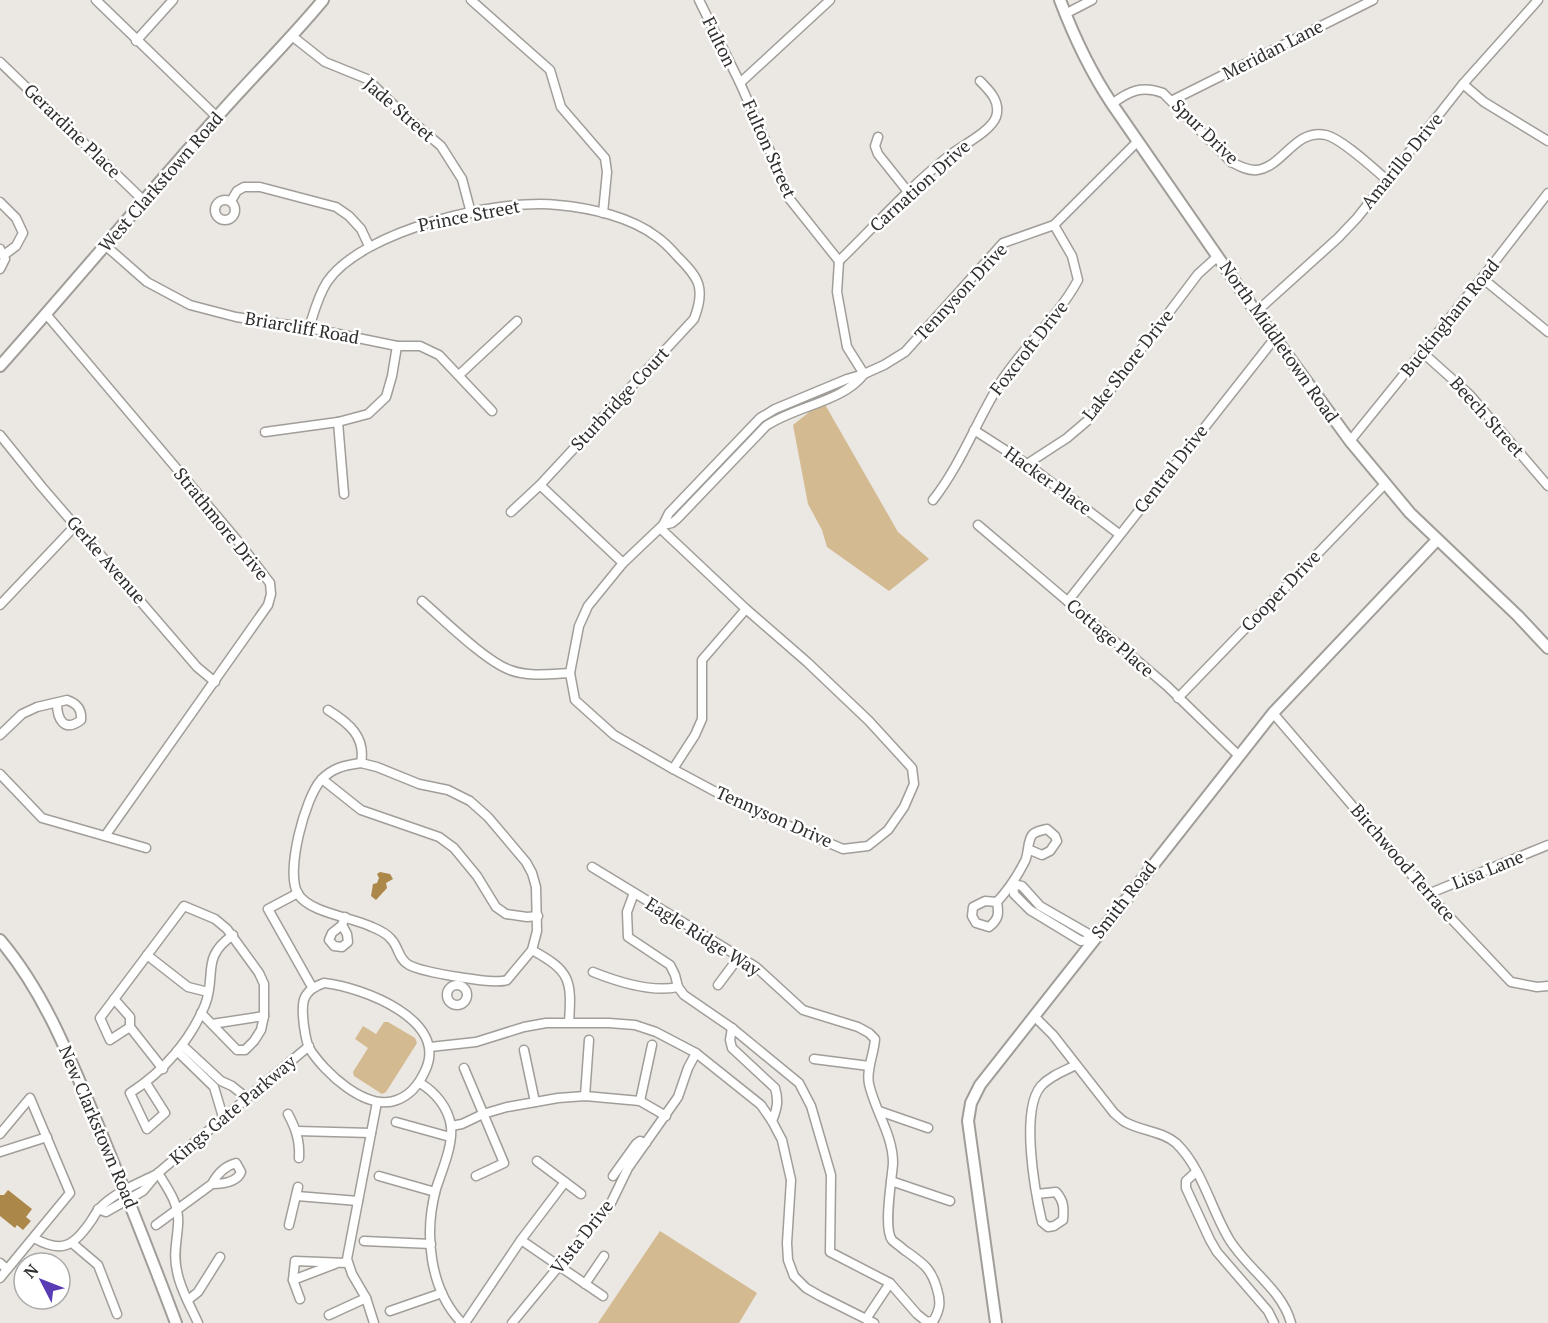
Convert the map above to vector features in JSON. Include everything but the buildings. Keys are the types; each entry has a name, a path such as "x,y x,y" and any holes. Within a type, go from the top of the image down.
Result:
{"street":[{"path":"96,0 217,117"},
{"path":"136,40 173,0"},
{"name":"West Clarkstown Road","path":"0,366 217,117 323,0"},
{"path":"471,0 550,70 561,107 605,158 607,172 603,213"},
{"name":"Fulton","path":"699,0 740,83"},
{"path":"740,83 830,0"},
{"name":"North Middletown Road","path":"1060,0 1094,75 1112,104 1256,312 1350,441 1385,484 1437,540 1518,615 1548,648"},
{"path":"1065,14 1092,0"},
{"name":"Meridan Lane","path":"1173,100 1373,0"},
{"name":"Amarillo Drive","path":"1256,312 1357,218 1463,84 1538,0"},
{"name":"Jade Street","path":"292,36 325,62 367,79 441,146 462,179 471,213"},
{"name":"Gerardine Place","path":"0,62 144,201"},
{"name":"Carnation Drive","path":"839,261 949,156 996,120 998,110 996,101 980,81"},
{"name":"Fulton Street","path":"740,83 788,197 839,261"},
{"path":"1463,84 1484,102 1548,141"},
{"name":"Spur Drive","path":"1112,104 1126,93 1140,89 1152,89 1163,93 1173,100 1231,162 1244,169 1255,171 1266,168 1299,140 1313,135 1326,135 1338,141 1387,180"},
{"path":"878,137 875,146 878,154 909,193"},
{"name":"Tennyson Drive","path":"662,526 746,609 807,662 861,714 912,768 914,784 904,807 888,830 868,846 843,849 742,806 673,770 614,735 574,700 570,673 579,626 588,606 623,563 662,526 678,519 766,426 780,417 850,388 864,374 884,366 905,352 1003,243 1054,225 1138,141"},
{"path":"231,201 237,191 244,187 260,187 336,207 350,216 361,229 369,246"},
{"name":"Buckingham Road","path":"1350,441 1548,193"},
{"path":"0,202 16,218 23,233 16,246 2,252 4,264 0,269"},
{"name":"Prince Street","path":"309,328 317,302 327,281 343,265 369,246 415,226 509,206 558,205 603,213 633,223 657,237 694,273"},
{"name":"Foxcroft Drive","path":"933,500 954,469 985,406 1005,376 1068,297 1078,280 1072,255 1054,225"},
{"name":"Briarcliff Road","path":"106,246 147,282 190,305 236,317 309,328 397,346 420,346 439,355 492,411"},
{"name":"Lake Shore Drive","path":"1027,464 1087,421 1198,274 1218,256"},
{"path":"839,261 837,292 848,347 864,374"},
{"name":"Sturbridge Court","path":"511,512 540,485 694,319 701,302 694,273"},
{"path":"1482,278 1548,332"},
{"name":"Strathmore Drive","path":"46,314 237,540 270,583 271,594 268,605 105,837"},
{"path":"459,375 517,321"},
{"name":"Central Drive","path":"1068,601 1275,338"},
{"path":"265,432 338,422 368,414 386,397 393,376 397,346"},
{"name":"Beech Street","path":"1422,352 1470,395 1548,486"},
{"path":"338,422 344,494"},
{"name":"Hacker Place","path":"974,430 1027,464 1119,534"},
{"name":"Gerke Avenue","path":"0,435 197,667 215,681"},
{"name":"Cooper Drive","path":"1178,698 1385,484"},
{"path":"540,485 623,563"},
{"path":"0,605 76,525"},
{"name":"Cottage Place","path":"978,525 1178,698 1238,755"},
{"name":"Smith Road","path":"996,1323 968,1121 971,1102 980,1085 1035,1017 1090,941 1273,713 1437,540"},
{"path":"422,601 487,656 510,671 537,674 570,673"},
{"path":"673,770 695,735 702,719 702,660 746,609"},
{"path":"0,735 22,714 36,707 57,703"},
{"path":"328,710 351,726 360,738 364,752 362,763"},
{"name":"Birchwood Terrace","path":"1273,713 1428,894 1511,982 1537,987 1548,986"},
{"path":"362,763 419,784 448,790 470,801 488,817 526,862 536,887 537,931 532,950 507,980 503,982 458,981 409,965 401,957 391,939 372,927 343,921 306,902 298,893 295,886 297,841 312,792 321,779 331,771 344,765 362,763"},
{"path":"0,774 42,818 146,848"},
{"path":"321,779 361,810 439,837 454,849 477,876 496,906 506,914 538,916"},
{"name":"Lisa Lane","path":"1428,894 1548,845"},
{"path":"997,902 1013,884 1030,850"},
{"path":"592,867 634,893"},
{"path":"1013,884 1022,886 1040,906 1064,925 1087,933 1090,941"},
{"path":"298,893 268,909 312,987"},
{"name":"Eagle Ridge Way","path":"634,893 739,957 756,967 803,1010 858,1027 874,1040 874,1051 869,1066 869,1084 890,1140 893,1161 888,1218 892,1240 927,1267 934,1276 940,1300 939,1311 934,1320 927,1322 917,1314 890,1283 830,1252 831,1175 809,1100 799,1083 732,1028 684,995 678,987 670,966 628,937 627,912 634,893"},
{"path":"130,1027 110,1040 100,1018 184,906 215,919 233,935 264,984 264,1017 261,1030 255,1041 245,1050 237,1050 201,1013"},
{"path":"146,1083 165,1113 147,1129 130,1093 163,1069 179,1048 206,1003 213,957 220,944 233,935"},
{"name":"New Clarkstown Road","path":"0,940 30,980 81,1085 176,1323"},
{"path":"532,950 561,969 568,981 571,997 569,1022"},
{"path":"147,955 188,987 208,992"},
{"path":"718,985 739,957"},
{"path":"593,972 607,978 655,989 665,990 678,987"},
{"path":"324,983 356,989 381,1000 420,1028 430,1047 429,1064 420,1083 403,1098 392,1102 377,1102 364,1098 335,1077 309,1046 302,1012 303,998 312,987 324,983"},
{"path":"114,999 130,1017 130,1027 163,1069"},
{"path":"212,1024 264,1017"},
{"path":"1035,1017 1053,1035 1114,1113 1125,1122 1174,1141 1185,1154 1230,1241 1280,1300 1288,1311 1291,1323"},
{"path":"430,1047 476,1042 524,1027 569,1022 634,1025 656,1032 696,1053 760,1105 772,1121 782,1140 791,1180 788,1260 795,1276 813,1292 870,1322 890,1283"},
{"path":"732,1028 730,1040 732,1047 775,1088 778,1097 777,1109 772,1121"},
{"path":"585,1096 589,1040"},
{"name":"Kings Gate Parkway","path":"72,1243 84,1231 98,1209 127,1196 158,1173 309,1046"},
{"path":"640,1101 652,1046"},
{"path":"179,1048 247,1098"},
{"path":"179,1048 214,1088 219,1096 223,1117"},
{"path":"524,1050 535,1102"},
{"name":"Vista Drive","path":"512,1323 611,1203 628,1168 678,1097 696,1053"},
{"path":"814,1059 869,1066"},
{"path":"1037,1194 1030,1149 1034,1096 1041,1086 1053,1077 1076,1065"},
{"path":"464,1068 504,1163 476,1176"},
{"path":"420,1083 429,1088 437,1097 447,1112 451,1126 435,1192 431,1219 431,1244 434,1270 442,1293 454,1315 464,1323 521,1240 565,1182"},
{"path":"451,1126 507,1107 585,1096 640,1101 666,1116"},
{"path":"0,1134 30,1098 70,1193 34,1238 4,1266 0,1278"},
{"path":"374,1323 366,1298 342,1263 358,1201 377,1102"},
{"path":"879,1111 928,1128"},
{"path":"288,1114 297,1131 300,1144 299,1158"},
{"path":"396,1122 450,1137"},
{"path":"297,1131 371,1133"},
{"path":"0,1152 47,1137"},
{"path":"612,1176 636,1144 640,1141 646,1143"},
{"path":"537,1161 581,1194"},
{"path":"1196,1172 1186,1181 1186,1188 1210,1240 1268,1311 1274,1323"},
{"path":"158,1173 173,1198 177,1211 179,1222 174,1254 177,1273 198,1323"},
{"path":"379,1176 435,1192"},
{"path":"891,1181 950,1201"},
{"path":"156,1225 212,1184"},
{"path":"289,1225 298,1191 358,1201"},
{"path":"34,1238 56,1247 72,1243 98,1265 117,1314"},
{"path":"521,1240 603,1296"},
{"path":"364,1241 431,1244"},
{"path":"585,1284 604,1256"},
{"path":"188,1300 198,1292 220,1257"},
{"path":"300,1299 293,1280 295,1261 342,1263"},
{"path":"293,1280 342,1263"},
{"path":"390,1311 442,1293"},
{"path":"328,1315 366,1298"}],"shaded area":[{"path":"823,401 898,532 929,559 889,591 827,547 822,530 808,504 793,425"},
{"path":"380,872 390,874 393,879 386,883 387,888 376,900 371,896 373,884 377,883 379,878 377,874"},
{"path":"384,1022 388,1022 415,1038 417,1043 386,1092 382,1094 354,1076 353,1072 368,1048 355,1039 363,1026 376,1034"},
{"path":"8,1190 32,1209 26,1217 31,1221 23,1230 17,1225 15,1228 0,1216 0,1195 4,1195"},
{"path":"660,1231 757,1293 739,1323 598,1323"}]}
